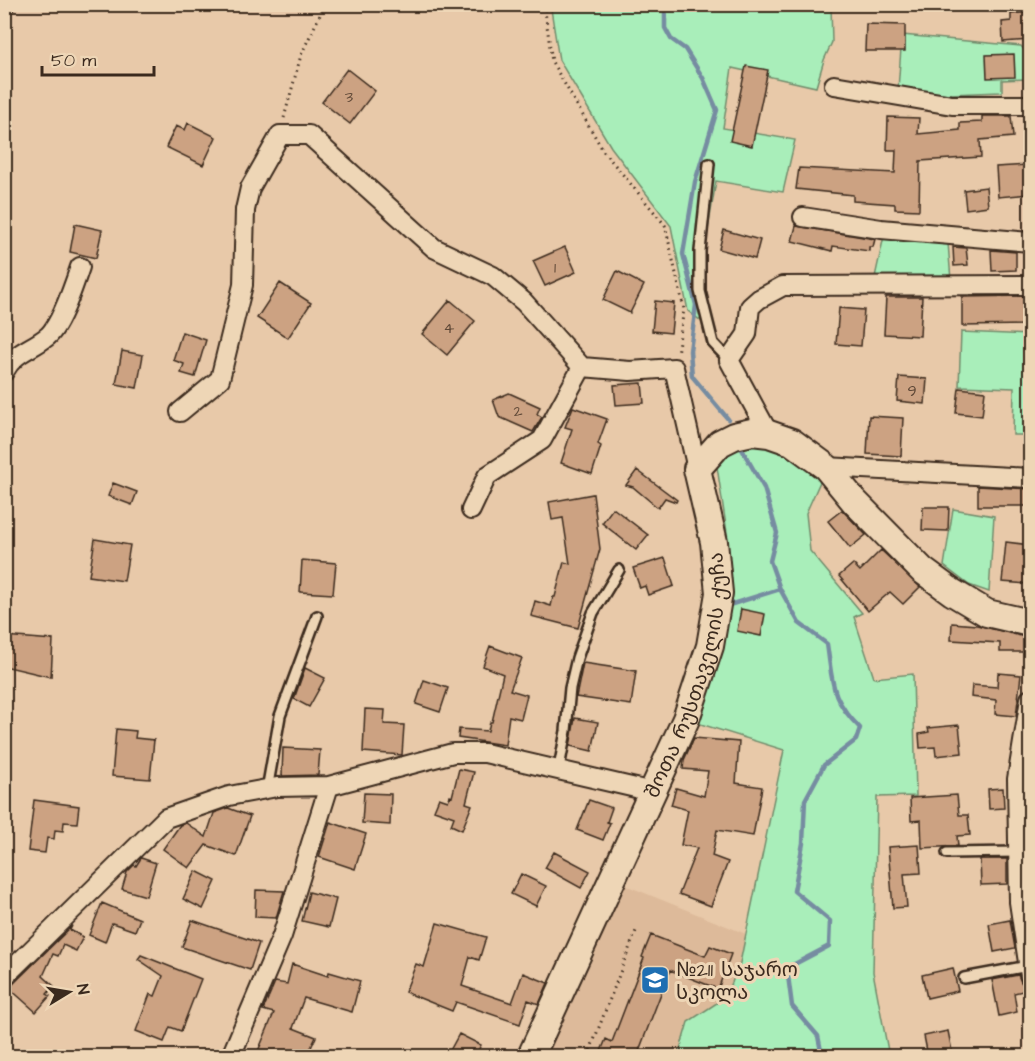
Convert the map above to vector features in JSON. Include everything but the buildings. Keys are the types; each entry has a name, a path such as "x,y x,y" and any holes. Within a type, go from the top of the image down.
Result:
{"street":[{"path":"834,85 952,105 1030,105"},
{"path":"180,412 220,379 243,285 245,210 250,188 280,135 309,135 434,248 493,276 524,302 582,367 630,371 675,368 697,469"},
{"path":"803,217 881,229 1030,242"},
{"path":"4,372 10,360 49,335 70,298 80,267"},
{"path":"769,434 729,360 747,334 750,307 759,299 783,286 1030,285"},
{"path":"471,510 487,476 542,440 582,367"},
{"path":"697,469 720,443 734,436 752,432 769,434 792,442 826,467 854,501 922,570 987,613 1030,623"},
{"path":"826,467 1030,478"},
{"name":"შოთა რუსთაველის ქუჩა","path":"531,1056 686,719 710,646 720,593 714,542 697,469"},
{"path":"1029,971 1019,903 1017,779 1030,699"},
{"path":"4,977 165,818 229,796 277,788 329,786 453,753 485,753 559,768 652,792"},
{"path":"231,1056 282,936 329,786"}],"lane":[{"path":"709,164 700,251 700,291 713,343 729,360"},
{"path":"559,768 570,688 578,658 594,613 619,570"},
{"path":"267,790 280,716 317,616"},
{"path":"947,853 1018,852"},
{"path":"964,978 1029,971"}],"path":[{"path":"280,135 301,55 320,15 321,4"},
{"path":"548,4 545,11 552,62 604,152 665,225 684,309 675,368"},
{"path":"588,1056 636,931"}],"shaded area":[{"name":"№211 საჯარო სკოლა","path":"620,883 746,934 740,963 726,997 688,1022 678,1056 546,1056"}],"green space":[{"path":"564,4 831,5 832,42 816,87 732,68 723,128 795,140 783,192 716,181 702,266 705,299 713,330 688,311 671,226 611,147 559,60 551,9"},
{"path":"902,35 1021,46 1030,56 1030,94 1026,94 1026,79 1002,80 1002,92 949,94 898,89"},
{"path":"884,236 948,243 951,280 875,277"},
{"path":"961,332 1030,335 1030,435 1013,435 1014,388 959,386"},
{"path":"772,438 823,475 806,513 810,551 862,613 854,617 874,678 913,674 916,796 877,797 873,972 889,1056 678,1056 688,1022 726,997 740,963 784,750 691,721 724,596 728,539 716,460 726,444"},
{"path":"953,509 994,516 989,592 969,585 944,566"}],"waterway":[{"path":"666,4 665,28 671,39 685,49 703,78 717,110 695,182 683,254 696,305 690,351 692,376 728,419"},
{"path":"739,444 764,488 777,533 770,561 780,589 799,623 827,644 834,690 843,708 860,728 856,740 824,765 805,800 803,843 794,891 830,921 829,946 787,968 792,1006 818,1036 822,1056"},
{"path":"726,606 780,589"}],"place":[{"name":"№211 საჯარო სკოლა","path":"655,980"}]}
